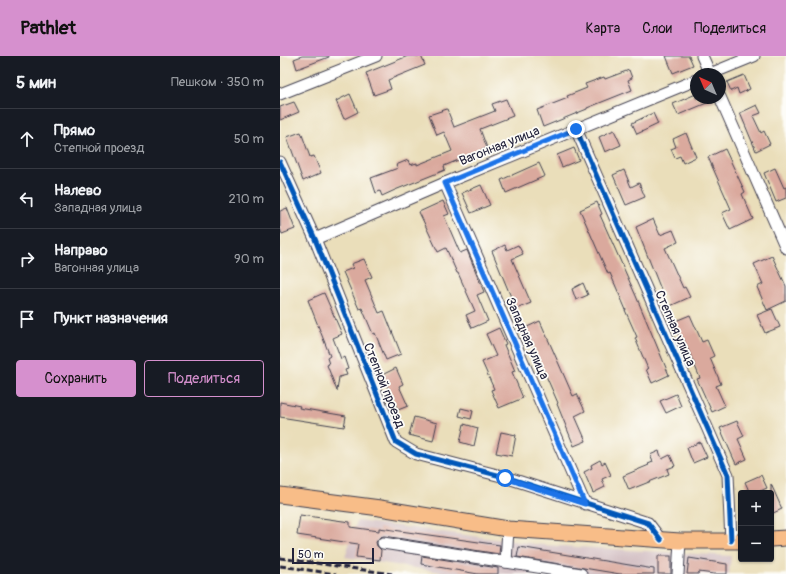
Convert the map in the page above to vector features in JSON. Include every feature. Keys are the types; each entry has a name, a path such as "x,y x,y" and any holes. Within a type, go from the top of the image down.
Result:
{"main road":[{"path":"280,495 380,508 508,529 680,541 736,541"},
{"path":"774,539 786,538"}],"street":[{"path":"280,94 376,56"},
{"path":"702,56 707,68"},
{"path":"725,68 754,56"},
{"name":"Вагонная улица","path":"315,239 445,183 690,82"},
{"path":"723,104 786,248"},
{"name":"Степная улица","path":"576,129 728,475 736,541"},
{"name":"Степной проезд","path":"280,162 315,239 396,442 416,454 505,478 648,523 661,540"},
{"name":"Западная улица","path":"445,183 585,504"},
{"path":"506,562 508,529"},
{"path":"678,574 680,541"},
{"path":"383,543 582,574"}],"shaded area":[{"path":"357,521 543,545 731,556 729,574 453,574 345,557"}],"building":[{"path":"302,56 329,57 297,69 294,59"},
{"path":"408,56 421,56 425,65 388,80 391,89 374,95 366,73"},
{"path":"666,56 689,56 693,65 673,73"},
{"path":"629,70 632,78 628,80 632,90 543,127 537,110 568,98 567,96 587,88 585,84 604,77 605,79"},
{"path":"744,75 750,89 739,94 737,88 731,91 727,82"},
{"path":"350,94 358,112 344,119 336,101"},
{"path":"690,97 690,104 704,104 678,115 673,104"},
{"path":"506,99 513,116 480,129 487,148 444,166 445,170 382,196 380,191 376,193 371,178 398,168 396,165 408,160 410,165 417,163 417,165 452,151 444,132 437,135 429,115 447,109 454,127 495,111 492,104"},
{"path":"294,102 299,112 280,120 280,107"},
{"path":"757,105 761,113 753,116 761,133 764,131 770,144 756,151 740,113"},
{"path":"653,113 658,124 637,134 632,123"},
{"path":"614,130 621,145 605,152 599,137"},
{"path":"301,132 310,157 314,156 321,173 303,181 287,137"},
{"path":"686,133 696,157 683,163 680,156 675,158 671,149 676,147 673,139"},
{"path":"574,148 579,160 562,167 557,155"},
{"path":"725,149 745,192 742,194 753,219 730,230 722,213 731,209 708,157"},
{"path":"539,163 545,176 506,193 501,180"},
{"path":"775,168 784,188 786,187 786,198 776,202 764,173"},
{"path":"624,170 631,187 639,183 645,197 626,205 613,175"},
{"path":"481,185 490,205 471,213 462,193"},
{"path":"443,201 449,214 444,216 460,253 467,250 484,292 477,295 488,321 472,328 466,315 475,311 458,273 446,248 438,252 419,212"},
{"path":"597,202 602,214 600,215 669,375 652,383 646,369 648,369 635,338 637,337 626,310 610,273 608,274 580,210"},
{"path":"287,208 295,229 282,234 280,228 280,211"},
{"path":"653,219 660,235 673,230 678,242 665,248 683,288 685,287 690,297 668,307 636,227"},
{"path":"505,245 507,250 518,245 523,254 512,259 531,303 516,309 492,251"},
{"path":"772,256 786,286 786,301 767,310 757,287 763,284 754,264"},
{"path":"364,259 372,277 365,280 379,313 384,311 401,354 386,360 375,333 373,334 362,308 359,309 343,272 353,268 351,264"},
{"path":"583,283 588,295 576,300 572,289"},
{"path":"324,293 342,334 333,338 341,359 344,357 348,369 345,370 347,375 339,377 337,391 327,365 329,364 327,358 330,356 308,300"},
{"path":"772,309 780,327 765,333 757,315"},
{"path":"690,315 702,342 707,340 714,356 710,358 721,384 716,386 725,406 712,412 697,379 700,378 684,340 681,341 673,322"},
{"path":"540,321 573,396 577,394 585,411 575,416 586,441 574,446 557,404 558,403 525,328"},
{"path":"499,328 506,344 504,345 515,371 512,372 523,398 499,408 491,390 494,389 482,362 496,356 486,334"},
{"path":"396,368 403,384 399,386 408,406 398,410 382,375"},
{"path":"676,394 681,406 666,413 660,401"},
{"path":"280,402 300,406 299,408 346,416 344,427 280,417"},
{"path":"461,408 473,411 471,419 459,416"},
{"path":"414,417 437,423 433,441 409,435"},
{"path":"737,421 744,436 738,439 747,459 736,464 720,428"},
{"path":"464,424 478,428 474,446 460,442"},
{"path":"501,432 516,435 512,456 496,453"},
{"path":"700,442 707,457 693,463 687,448"},
{"path":"659,451 662,459 670,455 675,466 667,469 669,474 629,490 623,476 649,465 648,464 653,462 650,455"},
{"path":"600,460 602,464 605,462 611,475 602,479 605,487 593,493 584,472 592,468 591,465"},
{"path":"761,475 767,488 763,490 749,490 745,482"},
{"path":"774,491 782,509 774,513"},
{"path":"300,515 350,522 350,527 379,531 379,528 500,545 499,554 384,536 380,537 376,542 377,546 381,550 380,560 356,557 358,544 297,535"},
{"path":"519,547 654,569 654,574 620,574 517,557"},
{"path":"422,556 498,568 498,574 478,574 421,564"},
{"path":"658,556 671,556 671,574 658,574"},
{"path":"689,558 727,564 727,574 699,572 698,574 687,574"}],"railway":[{"path":"280,558 392,574"},
{"path":"280,566 336,574"}],"cycle path":[{"path":"576,129 728,475 731,541"},
{"path":"280,162 315,239 396,442 416,454 505,477 648,523 661,540"}],"route":[{"path":"505,478 585,504 445,183 576,129"}]}
